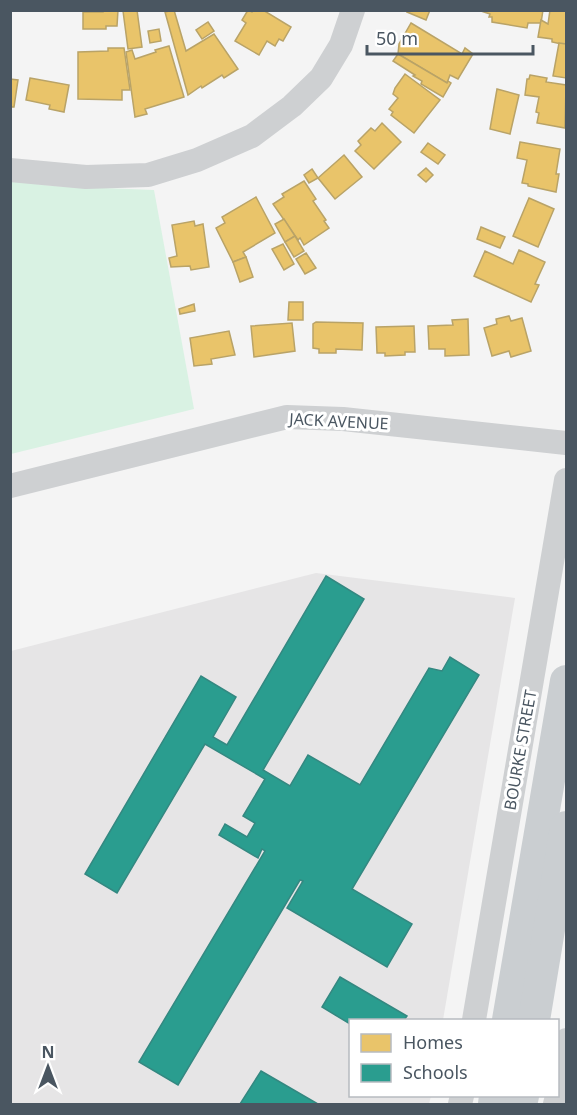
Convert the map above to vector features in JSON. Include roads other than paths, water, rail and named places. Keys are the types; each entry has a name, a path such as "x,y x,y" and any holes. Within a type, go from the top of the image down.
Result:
{"main road":[{"name":"BOURKE STREET","path":"508,1019 567,681"},
{"path":"534,1019 567,827"}],"street":[{"path":"10,170 86,177 148,175 197,160 252,136 292,106 321,78 341,45 353,10"},
{"name":"JACK AVENUE","path":"10,486 287,417 343,418 567,443"},
{"name":"BOURKE STREET","path":"474,1019 567,480"},
{"path":"562,1077 567,1040"}]}
